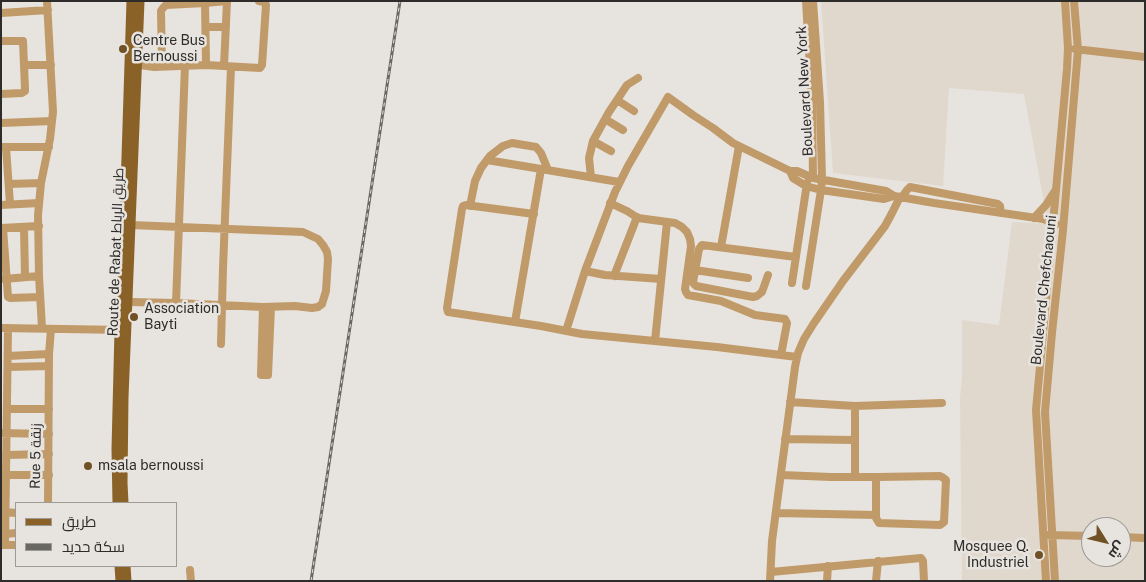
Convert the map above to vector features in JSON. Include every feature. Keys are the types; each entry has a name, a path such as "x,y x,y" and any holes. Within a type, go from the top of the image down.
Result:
{"main road":[{"name":"Route de Rabat طريق الرباط","path":"117,502 116,449 123,330 129,302 133,64 131,1"},
{"name":"Route de Rabat طريق الرباط","path":"124,502 123,330 121,314 133,64 140,1"},
{"path":"119,567 120,581"},
{"path":"126,567 127,581"}],"street":[{"path":"42,328 39,276 39,203 41,183 49,147 53,103 47,1"},
{"path":"162,66 161,11 163,8 166,5 226,1 228,66 221,344"},
{"path":"133,64 162,66 206,65 258,69 262,67 266,5 264,2 259,1"},
{"name":"Boulevard New York","path":"806,1 813,53"},
{"name":"Boulevard New York","path":"813,1 813,53 816,102 814,177"},
{"name":"Boulevard Chefchaouni","path":"1046,581 1036,410 1068,48 1065,1"},
{"name":"Boulevard Chefchaouni","path":"1055,581 1045,412 1078,50 1074,1"},
{"path":"205,3 206,65"},
{"path":"1,13 48,10"},
{"path":"206,27 226,27"},
{"path":"1,41 23,41 25,65 24,91 1,94"},
{"path":"1068,48 1145,57"},
{"path":"25,65 51,65"},
{"path":"176,303 185,65"},
{"path":"591,177 589,158 592,141 627,85 638,78"},
{"path":"566,331 585,271 619,182 668,97 739,146 790,171 886,191 899,197 934,204 1043,219 1063,230"},
{"path":"617,100 634,111"},
{"path":"605,119 623,130"},
{"path":"1,123 52,121"},
{"path":"1061,134 1071,134"},
{"path":"592,141 611,151"},
{"path":"470,206 478,175 490,156 506,144 512,143 533,146 539,151 545,170 534,214 515,322"},
{"path":"721,248 739,146"},
{"path":"10,204 4,147 49,147"},
{"path":"486,160 619,182"},
{"path":"790,171 793,178 806,186 821,190 884,199 899,197"},
{"path":"792,284 806,186 814,177"},
{"path":"806,286 821,190 814,177"},
{"path":"9,184 41,183"},
{"path":"1034,218 1056,190"},
{"path":"770,581 772,541 797,357 809,331 843,281 885,226 899,197"},
{"path":"1,205 39,203"},
{"path":"610,203 636,217 667,222 682,227 687,232 691,246 685,289 687,294 721,301 755,315 785,319 787,323 781,355"},
{"path":"534,214 464,206 447,309 449,312 582,334 797,357"},
{"path":"614,276 636,217"},
{"path":"655,341 667,222"},
{"path":"129,302 318,308 322,304 326,291 328,259 327,252 318,239 302,232 131,225"},
{"path":"39,226 2,228 4,279 8,297 40,297"},
{"path":"24,227 25,277"},
{"path":"768,275 762,292 757,296 751,297 696,286 693,282 699,249 704,245 796,257"},
{"path":"695,270 748,278"},
{"path":"585,271 614,276 661,279"},
{"path":"4,279 39,276"},
{"path":"266,346 267,307"},
{"path":"3,545 6,512 3,492 6,475 4,434 7,409 4,388 8,367 5,328 123,330"},
{"name":"Rue 5 زنقة","path":"48,502 49,354 51,329"},
{"path":"8,356 49,354"},
{"path":"8,367 49,366"},
{"path":"790,402 855,406 942,403"},
{"path":"855,406 855,477"},
{"name":"Rue 5 زنقة","path":"7,409 49,409"},
{"path":"4,434 49,434"},
{"path":"785,439 856,440"},
{"path":"6,455 49,454"},
{"path":"6,475 49,475"},
{"path":"781,475 855,477 940,476 946,480 945,520 942,524 880,524 876,520 876,477"},
{"path":"6,512 15,513"},
{"path":"776,513 876,515"},
{"path":"5,534 15,534"},
{"path":"1044,535 1081,536"},
{"path":"1131,538 1145,538"},
{"path":"771,572 921,558 924,581"},
{"path":"876,581 878,562"},
{"path":"827,581 828,566"},
{"path":"190,570 191,581"}],"shaded area":[{"path":"821,1 1145,1 1145,581 962,581 960,398 962,320 999,325 1012,222 1048,224 1024,94 949,88 943,186 833,173"}],"railway":[{"path":"311,581 400,1"}],"place":[{"name":"Centre Bus Bernoussi","path":"123,49"},
{"name":"Association Bayti","path":"134,317"},
{"name":"msala bernoussi","path":"88,466"},
{"name":"Mosquee Q. Industriel","path":"1039,555"}]}
